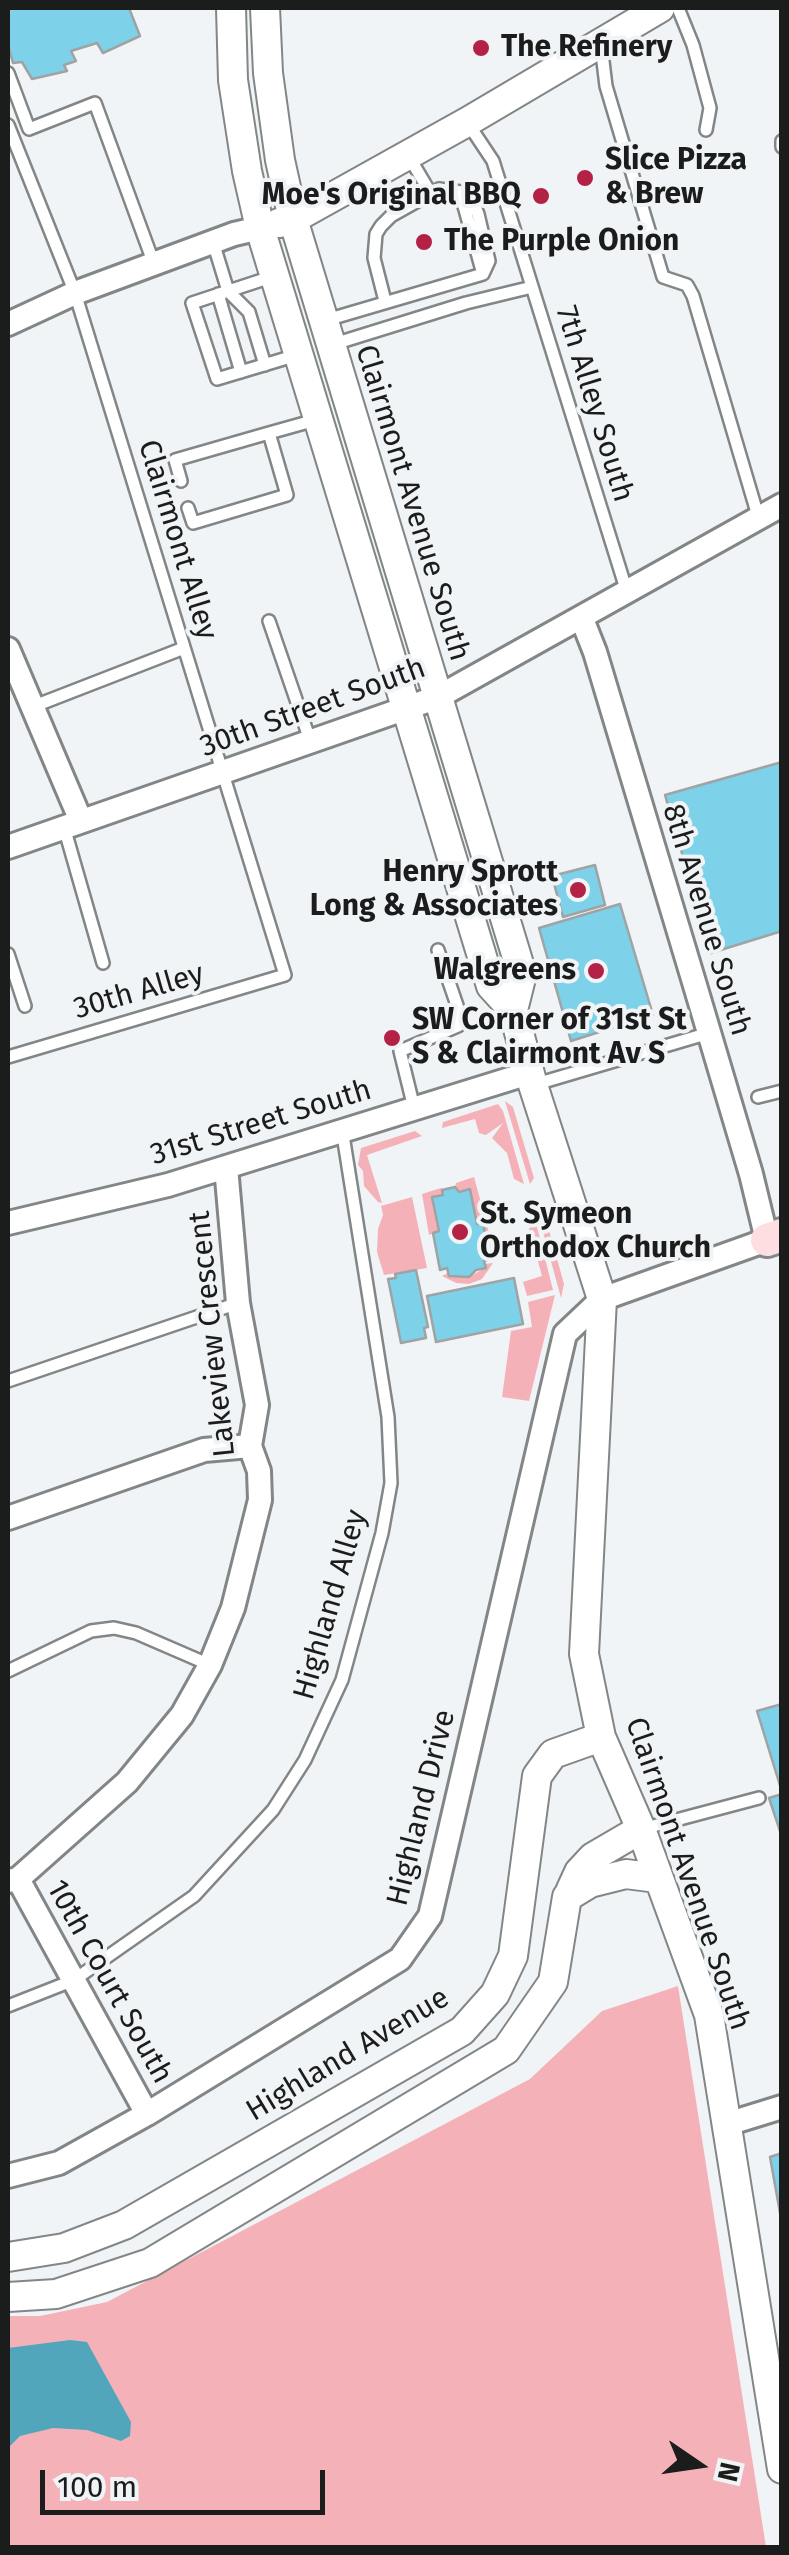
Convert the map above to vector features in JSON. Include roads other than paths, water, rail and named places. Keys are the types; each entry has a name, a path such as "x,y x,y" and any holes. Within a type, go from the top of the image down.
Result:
{"street":[{"path":"231,8 233,80 247,171 260,228 318,419"},
{"name":"Clairmont Avenue South","path":"266,8 275,126 293,219 522,974 513,1010"},
{"path":"8,324 212,242 293,219 660,8"},
{"name":"Clairmont Avenue South","path":"318,419 491,986 513,1010 531,1079 602,1298 584,1654 601,1737 641,1829 708,2015 782,2469"},
{"name":"30th Street South","path":"8,847 438,697 782,504"},
{"name":"8th Avenue South","path":"582,619 774,1238"},
{"path":"8,649 73,824"},
{"name":"31st Street South","path":"8,1223 168,1184 414,1108 531,1079"},
{"name":"Lakeview Crescent","path":"13,1880 127,1782 182,1715 210,1665 233,1608 260,1500 259,1472 250,1446 258,1405 238,1302 226,1167"},
{"path":"602,1298 774,1238"},
{"name":"Highland Drive","path":"8,2176 59,2163 147,2114 400,1959 430,1916 565,1334 602,1298"},
{"path":"8,1518 204,1450 250,1446"},
{"name":"Highland Avenue","path":"8,2257 64,2248 124,2225 462,2031 496,1994 513,1956 537,1776 553,1754 601,1737"},
{"path":"8,2296 56,2294 150,2263 506,2050 552,1982 567,1897 579,1872 593,1856 641,1829"},
{"path":"567,1897 590,1884 626,1874 657,1878"},
{"name":"10th Court South","path":"13,1880 74,1980 147,2114"},
{"path":"727,2124 782,2107"}],"lane":[{"path":"678,8 693,45 710,108 706,130"},
{"path":"601,45 606,86 663,277 687,285 693,296 758,516"},
{"path":"8,74 29,129 94,103 154,264"},
{"name":"7th Alley South","path":"467,122 493,162 627,592"},
{"name":"Clairmont Alley","path":"8,125 75,294 285,975"},
{"path":"408,155 431,194"},
{"path":"326,333 385,301 483,274 490,260 469,193 439,189 391,216 376,234 374,258 385,301"},
{"path":"212,242 241,372"},
{"path":"274,276 192,303 217,380 298,354"},
{"path":"326,333 532,287"},
{"path":"223,293 249,312 265,365"},
{"path":"181,481 175,460 318,419"},
{"path":"188,508 193,523 287,496 269,434"},
{"path":"269,621 311,743"},
{"path":"32,707 184,648"},
{"path":"73,824 103,963"},
{"path":"414,1108 400,1051 458,1026 460,1014 438,950"},
{"path":"8,954 25,1006"},
{"name":"30th Alley","path":"8,1057 285,975"},
{"path":"531,1079 709,1033"},
{"path":"758,1097 782,1091"},
{"name":"Highland Alley","path":"8,2006 74,1980 194,1896 274,1810 305,1760 342,1680 382,1533 390,1483 388,1417 342,1129"},
{"path":"8,1381 238,1302"},
{"path":"8,1671 92,1631 114,1628 136,1632 210,1665"},
{"path":"641,1829 758,1798"}],"water":[{"path":"70,2340 87,2342 131,2422 130,2436 121,2441 87,2430 53,2428 20,2436 8,2448 8,2348"}],"place":[{"name":"The Refinery","path":"481,48"},
{"name":"Slice Pizza & Brew","path":"585,178"},
{"name":"Moe's Original BBQ","path":"541,196"},
{"name":"The Purple Onion","path":"424,242"},
{"name":"Henry Sprott Long & Associates","path":"578,890"},
{"name":"Walgreens","path":"596,971"},
{"name":"SW Corner of 31st St S & Clairmont Av S","path":"392,1038"},
{"name":"St. Symeon Orthodox Church","path":"460,1232"}]}
